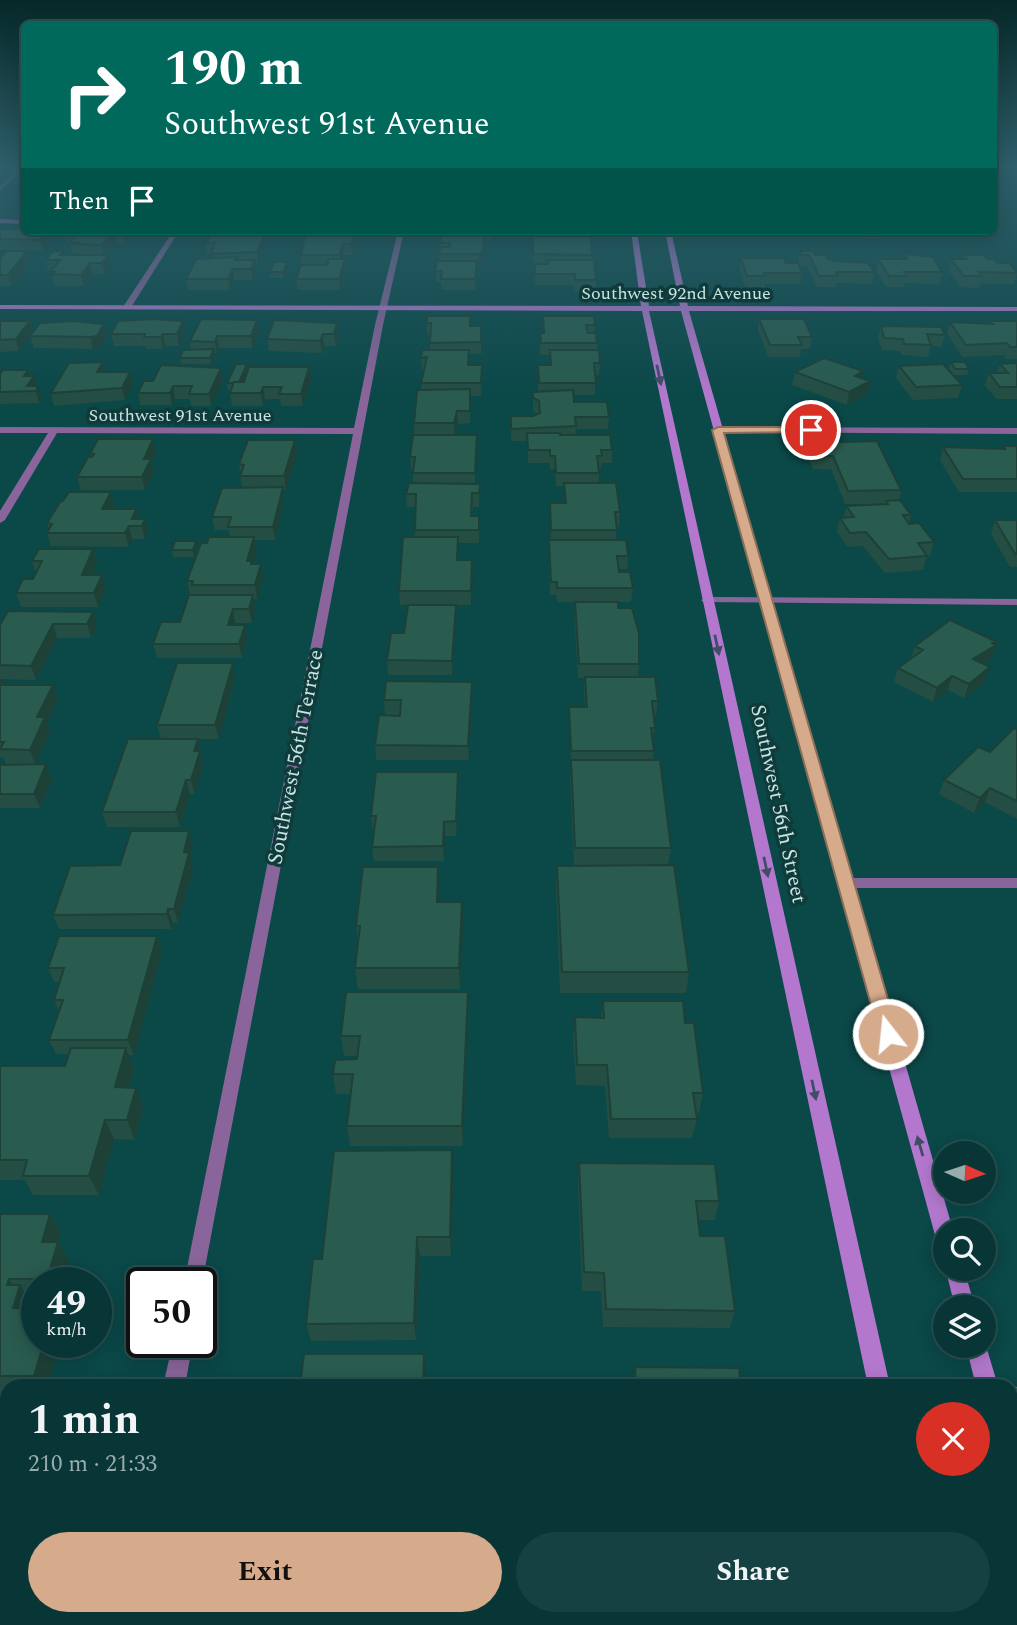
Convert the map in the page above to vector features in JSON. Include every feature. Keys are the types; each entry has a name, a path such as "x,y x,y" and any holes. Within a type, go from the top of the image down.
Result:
{"main road":[{"name":"Southwest 56th Street","path":"636,243 645,308 707,600 877,1379"},
{"name":"Southwest 56th Street","path":"670,243 684,308 765,601 940,1218"},
{"name":"Southwest 92nd Avenue","path":"0,307 1017,309"},
{"path":"979,1358 985,1379"}],"street":[{"path":"127,307 168,243"},
{"name":"Southwest 56th Terrace","path":"197,1267 383,308 398,243"},
{"name":"Southwest 91st Avenue","path":"0,430 359,431"},
{"path":"0,520 54,430"},
{"path":"718,430 1017,431"},
{"path":"707,600 1017,602"},
{"path":"846,883 1017,883"},
{"path":"175,1379 180,1358"}],"building":[{"path":"70,243 103,243 101,245"},
{"path":"205,243 261,243 257,252 211,254 215,243"},
{"path":"303,243 351,243 343,244 339,255 301,255"},
{"path":"440,243 484,243 483,252 439,254 440,247 450,247 450,243"},
{"path":"533,243 591,243 592,255 533,254"},
{"path":"6,251 27,251 8,275 0,275 0,258"},
{"path":"53,251 64,251 60,255 108,255 102,263 90,263 81,275 52,274 54,272 50,272 60,260 46,260"},
{"path":"800,251 813,251 815,255 826,255 828,259 836,261 868,263 874,272 836,272 838,276 819,276 809,255 801,255"},
{"path":"904,254 933,257 942,272 904,272 907,276 889,276 878,259 907,259"},
{"path":"963,255 984,255 997,263 1009,263 1017,273 979,272 982,276 964,276 951,259 967,259"},
{"path":"237,257 235,260 255,260 251,269 233,269 228,279 186,279 196,259"},
{"path":"741,258 784,258 786,263 798,263 802,273 747,276"},
{"path":"329,259 345,259 339,279 296,279 301,265 327,265"},
{"path":"548,260 594,260 596,280 575,280 575,274 535,274 535,264 548,264"},
{"path":"437,261 477,261 475,279 441,279 442,271 435,271"},
{"path":"274,262 288,262 283,272 270,272"},
{"path":"427,316 470,316 470,326 481,326 481,342 430,343 431,323 427,323"},
{"path":"543,316 594,316 595,325 586,325 588,333 596,333 597,343 541,343 540,333 544,333"},
{"path":"201,319 257,320 251,336 217,336 215,342 190,341"},
{"path":"759,319 804,319 812,337 798,337 802,345 770,345"},
{"path":"274,320 337,323 334,334 323,334 320,341 267,339"},
{"path":"0,321 30,321 16,339 0,340"},
{"path":"74,321 104,324 97,336 30,336 40,323"},
{"path":"118,321 183,321 177,334 163,334 161,337 111,334"},
{"path":"990,321 1017,321 1017,347 1010,347 1007,343 966,345 950,322 993,324"},
{"path":"881,326 941,327 945,335 927,334 931,345 904,344 903,339 884,338"},
{"path":"214,349 210,358 180,358 183,350"},
{"path":"422,350 469,350 468,365 482,365 481,383 421,383 427,357 421,358"},
{"path":"550,350 599,350 600,363 594,363 596,383 539,383 538,365 551,365"},
{"path":"824,358 863,371 855,376 870,381 849,392 795,372"},
{"path":"103,362 97,372 130,372 122,388 51,393 69,363"},
{"path":"951,362 965,362 969,369 955,369"},
{"path":"1017,363 1017,387 1000,387 989,373 1008,373 1000,364"},
{"path":"236,364 247,364 239,382 227,383"},
{"path":"943,364 962,385 916,387 899,366"},
{"path":"161,365 221,368 209,394 189,394 192,386 173,386 170,393 138,393 144,381 153,381"},
{"path":"249,367 309,367 301,394 279,394 282,387 263,387 261,393 230,393 234,382 244,382"},
{"path":"3,370 28,370 24,376 34,376 27,386 38,386 36,391 0,392 0,374"},
{"path":"470,389 470,411 457,411 454,423 414,423 417,390"},
{"path":"573,390 574,402 607,402 609,417 575,417 576,426 511,429 511,416 533,416 540,413 539,401 533,398 533,392"},
{"path":"527,433 610,435 612,450 601,450 602,456 597,456 599,473 556,473 555,456 550,456 550,450 528,450"},
{"path":"413,435 477,435 475,473 413,473 415,457 410,457"},
{"path":"98,439 153,439 144,459 151,459 142,477 77,477 88,457 94,454 90,454"},
{"path":"248,440 295,440 284,476 240,476 244,465 239,464"},
{"path":"877,441 901,490 848,491 833,456 815,456 810,443"},
{"path":"1003,446 1017,446 1017,479 963,479 943,447 1005,449"},
{"path":"409,483 480,484 479,493 472,493 471,516 479,516 479,530 415,530 416,494 406,494"},
{"path":"564,483 616,483 620,512 615,512 617,530 551,530 550,503 566,503"},
{"path":"283,487 273,527 228,527 231,517 212,517 222,488"},
{"path":"69,492 111,492 102,509 136,509 132,519 145,519 142,526 129,526 125,533 47,533 52,524 47,523"},
{"path":"900,500 911,515 903,515 909,524 919,523 934,542 918,543 927,556 889,559 866,532 850,533 840,518 854,517 846,506 888,504 886,501"},
{"path":"995,520 1017,520 1017,554 1015,554"},
{"path":"209,537 254,537 247,561 261,564 255,585 192,585 193,581 187,581 201,543 207,543"},
{"path":"403,537 458,537 457,560 472,560 471,591 399,591"},
{"path":"549,540 626,540 628,556 617,556 619,572 630,572 633,588 557,588 557,582 551,582"},
{"path":"175,541 196,541 193,550 172,550"},
{"path":"39,549 93,549 82,575 102,575 94,593 16,593 23,579 33,579 42,561 32,561"},
{"path":"189,595 253,595 249,609 233,609 228,625 245,625 239,644 153,644 161,622 180,622"},
{"path":"575,602 618,602 618,608 632,608 639,633 639,664 579,664"},
{"path":"408,605 456,605 452,661 387,660 391,633 404,633"},
{"path":"8,611 93,612 87,624 53,624 31,666 0,665 0,625"},
{"path":"950,620 995,641 992,643 996,645 973,659 990,667 969,684 952,676 937,688 898,668 923,650 915,646"},
{"path":"177,663 233,663 215,725 157,725"},
{"path":"585,677 655,677 658,701 652,701 654,751 571,751 569,707 587,707"},
{"path":"0,681 3,681 1,685 53,685 37,717 45,717 30,750 0,749 4,742 0,742"},
{"path":"386,681 472,682 468,746 375,745 379,715 400,716 401,700 384,700"},
{"path":"1014,728 1017,729 1017,801 990,788 980,798 944,780 978,747 990,752"},
{"path":"128,739 198,739 194,751 200,751 191,780 186,780 176,812 102,812"},
{"path":"571,760 660,760 671,848 575,848"},
{"path":"46,764 34,794 0,794 0,765"},
{"path":"376,772 458,772 456,821 444,822 443,846 372,847 376,816 371,816"},
{"path":"131,831 189,831 184,852 189,853 174,909 168,909 167,914 53,915 70,866 120,865"},
{"path":"674,865 689,972 562,972 557,866"},
{"path":"363,867 438,867 437,902 462,902 459,968 355,968 360,926 356,926"},
{"path":"59,936 157,936 128,1040 49,1040 63,1000 54,1000 64,968 48,968"},
{"path":"346,992 468,992 462,1126 347,1126 353,1074 333,1074 335,1060 357,1059 360,1036 341,1036"},
{"path":"603,1001 683,1001 685,1023 694,1023 703,1093 693,1093 697,1119 611,1119 607,1065 577,1065 575,1017 604,1018"},
{"path":"71,1048 126,1048 115,1087 136,1088 127,1120 105,1120 89,1176 23,1176 27,1160 0,1160 0,1066 65,1066"},
{"path":"452,1150 450,1237 417,1237 414,1323 306,1324 313,1259 322,1259 334,1151"},
{"path":"579,1163 715,1164 719,1201 696,1201 700,1236 725,1236 735,1311 606,1309 604,1273 584,1272"},
{"path":"0,1214 50,1214 42,1242 58,1242 51,1267 21,1267 21,1279 9,1279 7,1285 20,1285 13,1308 21,1308 21,1358 39,1358 34,1376 0,1376"},
{"path":"304,1354 424,1354 423,1379 301,1379"},
{"path":"635,1367 739,1368 740,1379 636,1379"}],"route":[{"path":"811,430 718,430 888,1034"}]}
